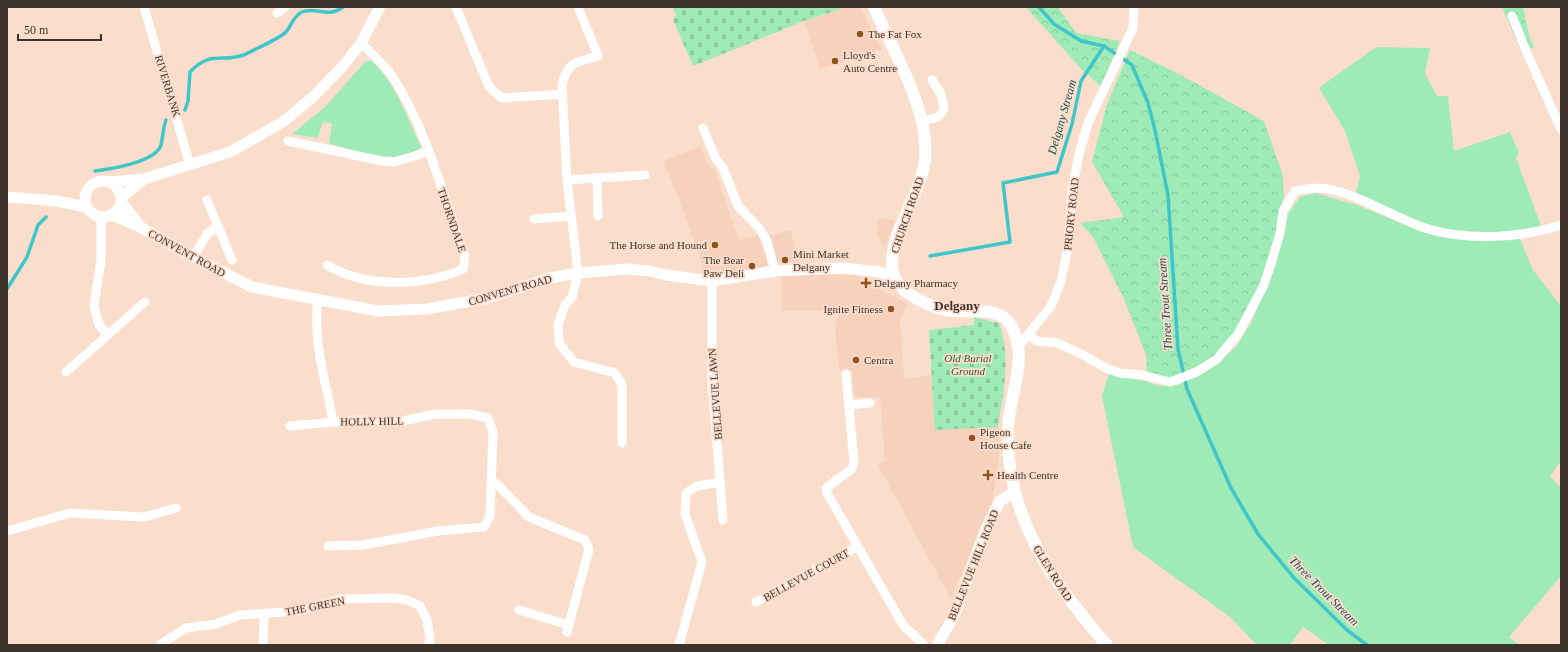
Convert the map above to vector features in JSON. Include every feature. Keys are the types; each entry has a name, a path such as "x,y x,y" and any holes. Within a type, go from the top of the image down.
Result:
{"main road":[{"name":"CHURCH ROAD","path":"874,7 923,121 926,137 925,161 921,178 894,248 891,264 894,277"},
{"path":"894,277 905,291 923,303 944,310 987,312 1001,316 1008,320 1013,328 1019,346"},
{"name":"GLEN ROAD","path":"1019,346 1018,373 1008,429 1011,477 1015,492 1028,531 1041,558 1067,597 1107,645"}],"street":[{"name":"RIVERBANK","path":"144,7 190,165"},
{"path":"86,207 86,192 89,187 98,181 110,182 144,180 230,152 283,122 313,97 344,66 361,43 380,7"},
{"path":"456,7 489,87 502,98 563,94"},
{"path":"578,7 598,56 574,62 565,72 562,85 567,180 578,273 572,297 565,306 558,325 559,343 574,362 615,373 622,385 622,443"},
{"name":"PRIORY ROAD","path":"1019,346 1051,306 1061,281 1068,247 1072,190 1079,154 1088,123 1126,45 1132,28 1134,7"},
{"path":"1512,16 1561,129"},
{"name":"THORNDALE","path":"327,265 340,272 377,281 406,282 444,277 463,268 465,256 428,152 407,100 395,81 361,43"},
{"path":"923,121 938,117 944,109 940,94 932,80"},
{"path":"703,128 716,159 723,168 738,206 760,229 767,241 775,271"},
{"path":"288,141 382,161 394,162 428,152"},
{"path":"567,180 645,175"},
{"path":"597,178 598,216"},
{"path":"7,197 57,201 86,207 92,214 106,216 116,212 121,200 144,180"},
{"path":"110,182 118,188 121,200"},
{"path":"1028,335 1037,341 1058,343 1108,369 1170,382 1197,372 1217,359 1238,334 1264,285 1280,234 1282,211 1295,191 1318,188 1349,195 1429,229 1471,236 1512,235 1561,225"},
{"path":"57,201 86,192"},
{"name":"CONVENT ROAD","path":"121,200 140,227"},
{"path":"207,200 232,260"},
{"path":"106,216 94,306 99,324 108,335"},
{"name":"CONVENT ROAD","path":"106,216 140,227 192,257 252,287 378,311 427,309 488,298 550,278 578,273 627,270 650,271 666,276 712,281 775,271 844,268 879,272 894,277"},
{"path":"534,219 572,216"},
{"path":"192,257 208,233 218,226"},
{"name":"BELLEVUE LAWN","path":"712,281 712,381 722,482 723,520"},
{"name":"HOLLY HILL","path":"318,299 315,316 317,335 333,422"},
{"path":"66,372 145,302"},
{"path":"846,374 849,405 870,403"},
{"name":"BELLEVUE COURT","path":"849,405 854,462 852,469 826,488 827,493 903,625 924,645"},
{"name":"HOLLY HILL","path":"290,426 358,420 403,421 436,414 468,414 488,418 493,432 490,516 484,527 438,531 363,545 328,546"},
{"path":"491,482 496,483 529,517 585,540 589,549 568,629 519,610"},
{"path":"680,645 702,562 685,514 686,493 697,486 722,482"},
{"name":"BELLEVUE HILL ROAD","path":"937,645 954,616 986,531 1000,501 1015,492"},
{"path":"7,530 70,513 144,517 176,508"},
{"name":"BELLEVUE COURT","path":"756,602 857,547"},
{"name":"THE GREEN","path":"161,644 186,628 216,624 240,615 299,611 340,599 407,600 420,606 427,620 430,638 429,645"},
{"path":"263,645 264,614"}],"shaded area":[{"path":"847,7 860,7 882,49 820,69 804,21"},
{"path":"700,146 709,167 715,169 739,240 758,236 768,265 713,275 704,273 700,257 679,199 663,161"},
{"path":"878,219 895,220 885,247 877,235"},
{"path":"790,230 799,261 777,264 768,236"},
{"path":"781,275 855,275 907,304 900,319 904,379 932,375 935,429 998,427 999,461 993,498 951,599 878,465 885,461 880,397 857,397 854,393 852,371 839,370 835,326 840,310 782,311"}],"green space":[{"path":"672,7 847,7 804,21 693,66 673,20 676,15"},
{"path":"1026,7 1058,7 1076,33 1120,41 1101,86 1082,70"},
{"path":"1502,7 1523,7 1529,35 1534,47 1522,53"},
{"path":"1376,47 1430,48 1425,74 1437,96 1448,96 1454,151 1510,132 1519,153 1516,158 1541,226 1526,232 1498,233 1452,230 1414,221 1356,193 1360,176 1345,131 1319,88"},
{"path":"1130,50 1177,73 1264,121 1283,176 1284,196 1280,209 1279,224 1266,271 1251,307 1231,338 1212,359 1170,379 1147,373 1146,355 1124,299 1093,237 1080,223 1124,217 1092,162 1107,104"},
{"path":"366,61 372,61 388,80 400,101 421,147 412,153 389,157 376,156 350,150 329,143 332,124 323,121 318,138 292,134 324,108"},
{"path":"1315,193 1357,205 1425,233 1472,240 1520,239 1533,270 1561,306 1561,461 1550,476 1561,487 1561,576 1509,637 1519,645 1329,645 1303,627 1290,645 1257,645 1230,617 1133,547 1102,396 1109,374 1146,381 1158,386 1178,385 1211,368 1236,347 1251,323 1276,265 1288,214 1300,197"},
{"name":"Old Burial Ground","path":"974,317 999,323 1003,336 1006,361 998,427 935,430 929,330 974,325"}],"waterway":[{"path":"185,110 188,101 190,72 197,65 210,59 229,58 244,55 270,42 285,33 296,16 302,12 312,10 332,12 343,7"},
{"name":"Three Trout Stream","path":"1039,7 1054,24 1081,41 1104,46 1132,65 1148,103 1168,195 1178,349 1187,389 1231,488 1258,534 1294,578 1347,630 1367,645"},
{"name":"Delgany Stream","path":"930,256 1010,242 1003,183 1057,172 1072,124 1081,81 1104,46"},
{"path":"95,171 132,164 151,156 161,145 166,120"},
{"path":"7,289 27,257 38,225 46,217"}],"place":[{"name":"The Fat Fox","path":"860,34"},
{"name":"Lloyd's Auto Centre","path":"835,61"},
{"name":"The Horse and Hound","path":"715,245"},
{"name":"Mini Market Delgany","path":"785,260"},
{"name":"The Bear Paw Deli","path":"752,266"},
{"name":"Delgany Pharmacy","path":"866,283"},
{"name":"Ignite Fitness","path":"891,309"},
{"name":"Centra","path":"856,360"},
{"name":"Pigeon House Cafe","path":"972,438"},
{"name":"Health Centre","path":"988,475"}],"district":[{"name":"Delgany","path":"957,305"}]}
